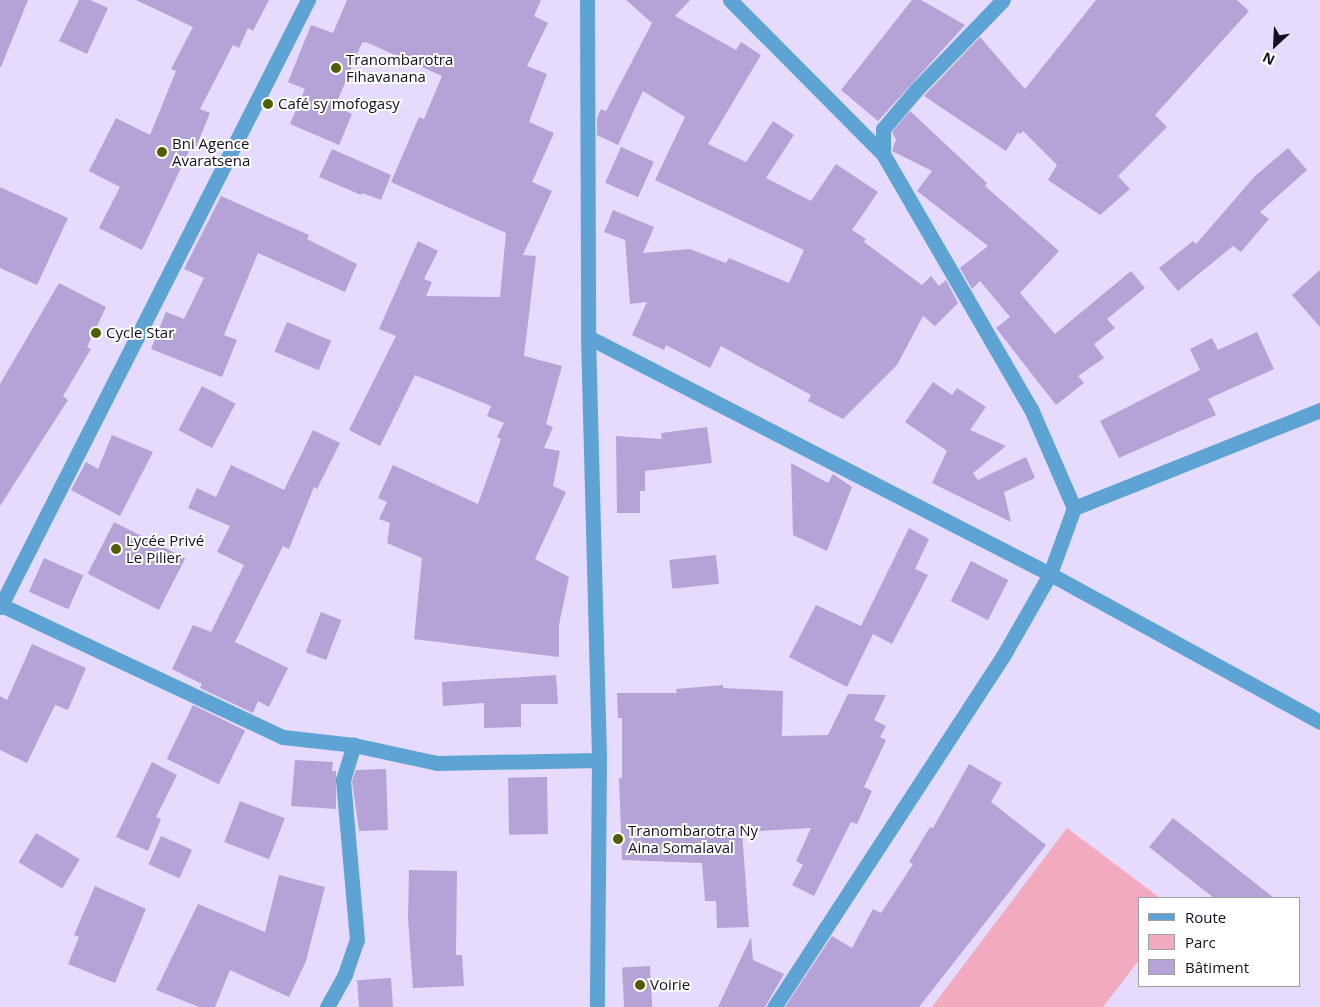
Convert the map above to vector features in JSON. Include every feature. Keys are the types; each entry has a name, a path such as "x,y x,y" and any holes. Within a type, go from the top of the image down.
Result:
{"street":[{"path":"308,0 1,606 283,737 354,745 437,763 599,760"},
{"path":"587,0 588,338 599,760 596,1007"},
{"path":"730,0 883,154 1031,409 1074,508 1050,574 1003,656 774,1007"},
{"path":"883,154 883,129 916,90 1003,0"},
{"path":"588,338 1050,574 1320,722"},
{"path":"1074,508 1320,410"},
{"path":"327,1007 345,974 356,940 345,832 344,780 354,745"}],"green space":[{"path":"1067,828 1159,897 1138,897 1138,961 1103,1007 932,1007"}],"building":[{"path":"0,0 28,0 1,67 0,67"},
{"path":"79,0 90,0 108,8 87,54 59,41"},
{"path":"136,0 269,0 253,31 248,28 239,48 233,45 200,109 210,113 196,147 192,145 142,250 99,228 120,187 89,171 116,118 150,135 176,71 171,69 193,27"},
{"path":"347,0 541,0 534,16 548,23 527,66 547,74 529,122 554,133 532,182 552,191 523,255 536,256 524,356 562,366 546,424 553,427 544,448 560,451 553,486 566,492 535,559 569,577 559,625 559,657 414,639 422,558 387,543 390,523 379,519 387,502 378,498 393,465 478,504 501,439 497,437 504,423 487,416 491,406 415,375 380,446 349,430 396,336 379,329 418,241 438,251 424,279 432,282 426,296 500,297 506,233 391,182 419,117 424,119 442,76 366,42 362,43 335,106 352,114 339,145 290,124 305,89 288,82 311,25 333,33"},
{"path":"626,0 690,0 675,16 736,50 741,42 761,55 708,144 746,162 773,121 794,135 766,178 811,201 836,164 878,192 852,230 866,239 864,242 922,285 931,276 939,286 946,280 958,303 935,326 923,316 897,365 843,419 808,401 811,395 721,346 710,368 666,345 664,350 632,335 647,302 630,304 625,240 604,232 613,210 654,227 643,253 690,249 726,263 729,258 789,283 804,250 655,180 685,117 643,91 618,145 597,135 597,118 601,109 606,111 652,23"},
{"path":"912,0 921,0 965,25 878,121 841,90"},
{"path":"1096,0 1237,0 1249,11 1155,115 1167,127 1118,176 1130,189 1100,215 1048,180 1057,165 1023,131 1020,134 1018,132 1006,151 924,96 980,37 1025,89"},
{"path":"910,111 987,183 985,186 1059,251 1020,293 1055,334 1131,271 1145,288 1107,319 1115,328 1094,344 1104,358 1078,376 1084,383 1056,405 996,328 1010,317 980,281 972,289 960,268 988,246 917,191 932,171 892,151 896,140 892,132"},
{"path":"621,147 654,162 638,197 605,183"},
{"path":"1288,148 1307,170 1260,212 1269,219 1241,252 1233,246 1178,291 1159,268 1193,241 1196,244 1255,176"},
{"path":"332,149 391,175 381,200 362,193 361,195 319,177"},
{"path":"0,187 68,218 37,285 0,268"},
{"path":"221,196 309,235 307,239 357,264 345,292 258,253 224,335 237,340 222,377 151,349 166,312 184,319 204,278 184,269"},
{"path":"1320,270 1320,327 1292,295"},
{"path":"59,283 106,307 87,347 91,349 63,396 68,400 0,506 0,384"},
{"path":"287,322 331,341 319,370 274,351"},
{"path":"1257,332 1274,369 1208,399 1216,415 1119,458 1100,421 1200,370 1190,349 1212,338 1218,350"},
{"path":"933,382 952,395 957,388 986,407 970,430 1006,446 973,473 978,480 1026,457 1035,478 1004,492 1011,522 932,483 947,451 905,422"},
{"path":"202,386 236,404 212,448 179,430"},
{"path":"707,427 712,463 645,471 645,491 640,491 640,513 617,513 616,436 662,439 661,433"},
{"path":"313,430 340,443 317,489 314,487 289,549 283,546 235,642 288,668 269,707 258,701 253,713 200,688 202,684 172,669 193,625 211,632 244,565 217,552 230,526 188,508 197,488 216,497 231,465 284,490"},
{"path":"112,435 153,452 120,516 71,490 86,462 98,469"},
{"path":"791,463 828,483 833,474 852,487 827,551 793,535"},
{"path":"114,522 185,558 159,610 88,574"},
{"path":"909,528 929,539 915,569 928,575 892,644 873,634 847,687 789,657 816,605 861,626"},
{"path":"716,555 719,584 672,589 669,560"},
{"path":"44,558 83,575 68,609 29,592"},
{"path":"971,561 1008,580 988,620 951,601"},
{"path":"321,612 342,620 326,660 306,652"},
{"path":"32,644 86,668 68,710 55,705 27,763 0,750 0,696 7,700"},
{"path":"556,675 558,704 521,704 521,727 484,728 484,703 443,706 442,682"},
{"path":"723,685 723,688 783,691 782,736 828,735 848,694 886,695 874,720 886,726 880,737 886,740 864,787 872,791 857,824 851,822 814,896 792,885 803,865 796,861 811,828 742,832 749,927 717,928 716,901 705,901 702,863 622,860 619,778 622,778 622,718 618,718 617,693 677,693 676,689"},
{"path":"193,705 245,730 219,784 167,759"},
{"path":"295,760 333,762 332,771 336,771 336,809 291,806"},
{"path":"152,762 177,775 156,817 161,819 148,851 116,837"},
{"path":"969,764 1002,783 991,802 1046,845 919,1007 785,1007 832,936 852,948 873,909 881,913 913,864 909,862 930,827 933,828"},
{"path":"386,769 388,830 359,831 352,781 356,770"},
{"path":"547,777 548,834 509,835 508,778"},
{"path":"240,801 285,818 269,859 224,842"},
{"path":"1173,818 1273,897 1213,897 1149,847"},
{"path":"36,833 80,859 62,888 18,862"},
{"path":"161,836 192,850 179,878 148,864"},
{"path":"409,870 457,871 456,955 462,955 464,986 413,988 408,919"},
{"path":"279,875 325,887 306,961 289,997 230,970 215,1007 199,1007 156,990 198,904 265,932"},
{"path":"95,886 146,909 115,983 68,964 79,937 74,935"},
{"path":"751,937 753,960 784,974 765,1007 718,1007"},
{"path":"650,966 652,1007 624,1007 622,967"},
{"path":"391,978 393,1007 359,1007 357,980"}],"place":[{"name":"Tranombarotra Fihavanana","path":"336,68"},
{"name":"Café sy mofogasy","path":"268,104"},
{"name":"Bni Agence Avaratsena","path":"162,152"},
{"name":"Cycle Star","path":"96,333"},
{"name":"Lycée Privé Le Pilier","path":"116,549"},
{"name":"Tranombarotra Ny Aina Somalaval","path":"618,839"},
{"name":"Voirie","path":"640,985"}]}
